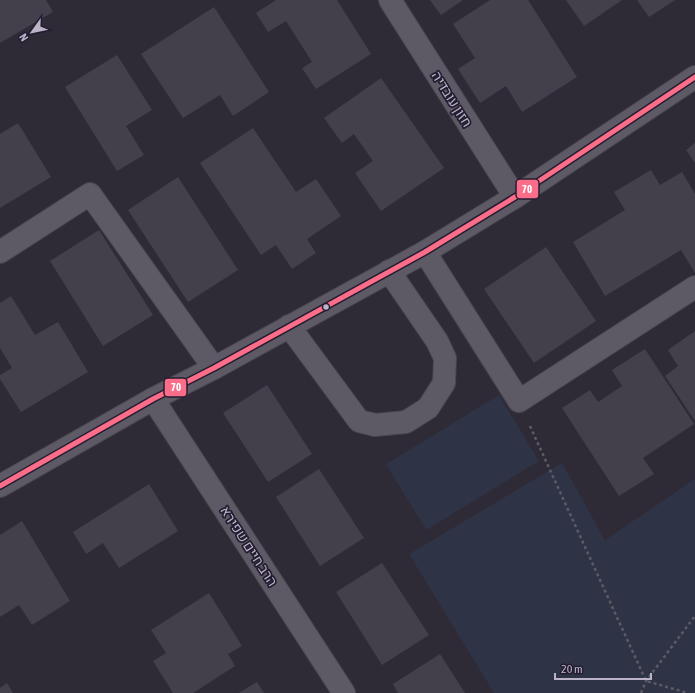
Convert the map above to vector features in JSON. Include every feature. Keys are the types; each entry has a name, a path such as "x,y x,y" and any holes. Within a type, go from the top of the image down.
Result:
{"street":[{"name":"חזון עובדיה","path":"390,0 515,197"},
{"path":"0,486 153,399 214,368 425,252 515,197 695,77"},
{"path":"0,252 90,194 214,368"},
{"path":"425,252 519,401 695,287"},
{"path":"289,326 359,421 375,424 406,422 428,408 444,383 446,358 437,341 389,271"},
{"name":"הרב חיים שפירא","path":"153,399 344,693"}],"path":[{"path":"519,401 646,681 688,693"},
{"path":"641,693 646,681 695,616"}],"shaded area":[{"path":"499,395 539,461 426,530 386,464"},
{"path":"562,463 605,540 695,479 695,693 494,693 409,554"}],"building":[{"path":"0,0 46,0 53,12 0,43"},
{"path":"276,0 337,0 371,54 316,89 302,68 312,62 286,21 268,32 256,13"},
{"path":"430,0 463,0 441,15"},
{"path":"490,0 528,0 577,77 522,112 506,86 480,103 458,69 475,58 453,24"},
{"path":"566,0 622,0 584,26"},
{"path":"637,0 675,0 649,17"},
{"path":"214,7 269,92 233,116 220,95 183,118 141,54"},
{"path":"117,55 152,110 126,126 144,155 117,171 65,87"},
{"path":"381,78 444,168 381,211 355,173 373,161 354,134 342,143 324,118"},
{"path":"18,123 51,177 0,208 0,134"},
{"path":"253,128 296,192 316,179 341,216 307,239 316,253 292,269 276,245 261,255 200,163"},
{"path":"695,143 695,163 686,150"},
{"path":"651,170 660,185 682,172 695,194 695,273 681,250 605,296 573,242 625,210 614,192"},
{"path":"178,177 238,270 188,302 128,210"},
{"path":"99,230 153,315 103,346 50,261"},
{"path":"546,247 596,321 534,363 484,289"},
{"path":"11,296 35,335 58,322 88,372 21,412 0,379 0,375 12,368 0,348 0,303"},
{"path":"695,331 695,421 665,376 678,366 668,350"},
{"path":"645,349 694,424 643,458 654,474 619,496 562,408 590,390 598,402 622,386 612,370"},
{"path":"267,385 312,454 268,482 223,413"},
{"path":"319,469 364,538 320,566 276,497"},
{"path":"149,484 178,531 119,568 103,543 86,554 73,532"},
{"path":"22,521 70,601 32,625 19,605 0,617 0,535"},
{"path":"382,563 429,635 382,665 336,592"},
{"path":"209,593 242,646 228,654 235,666 193,693 173,693 153,661 166,653 151,630"},
{"path":"440,654 465,693 398,693 393,684"},
{"path":"257,682 264,693 239,693"},
{"path":"7,683 13,693 0,693 0,688"}],"transit line":[{"name":"70","path":"0,486 153,399 214,368 425,252 515,197 695,77"}]}
